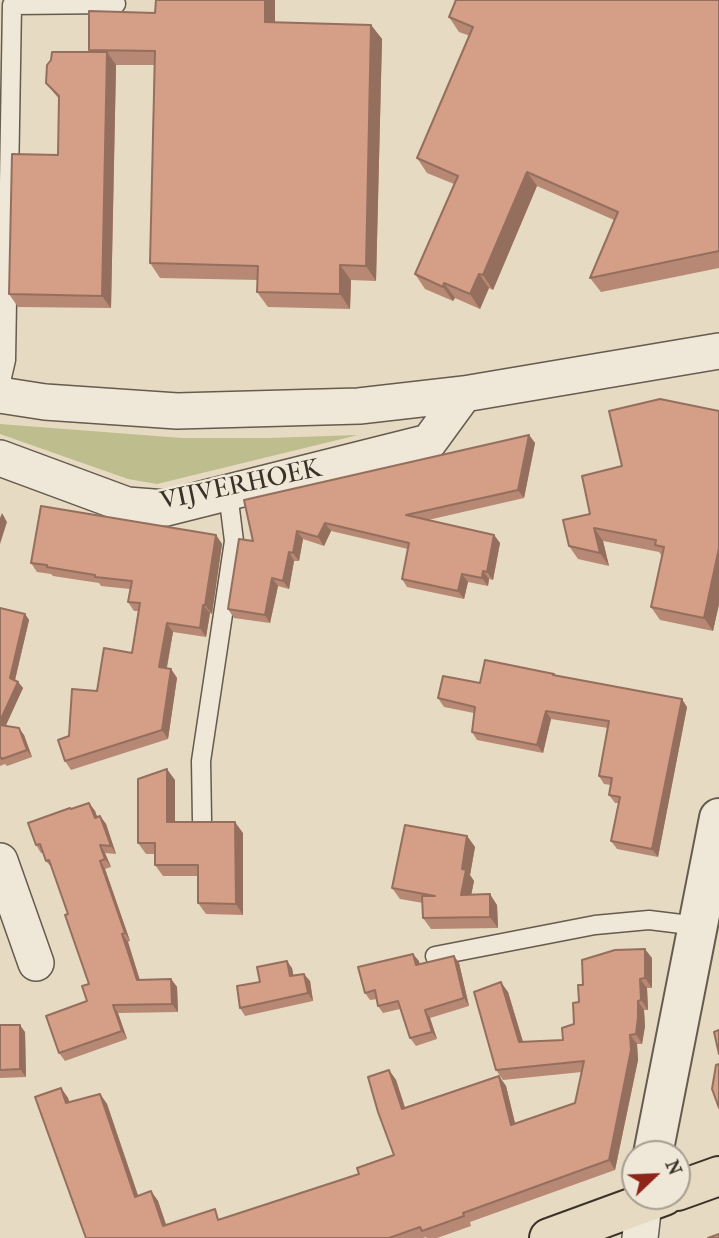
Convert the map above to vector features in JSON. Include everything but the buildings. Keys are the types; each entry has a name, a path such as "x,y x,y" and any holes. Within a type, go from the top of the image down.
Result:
{"main road":[{"path":"691,1188 719,1176"},
{"path":"549,1238 638,1210"}],"street":[{"path":"0,395 45,402 177,411 359,406 464,394 719,351"},
{"name":"VIJVERHOEK","path":"0,458 127,505 166,508 429,442 464,394"},
{"path":"656,1140 719,818"},
{"path":"0,861 36,963"}],"lane":[{"path":"0,386 6,360 12,5 116,4"},
{"path":"202,820 201,761 234,541 228,493"},
{"path":"435,956 595,925 649,920 698,926"}],"green space":[{"path":"0,424 182,438 358,435 157,484 128,479 0,434"}]}
